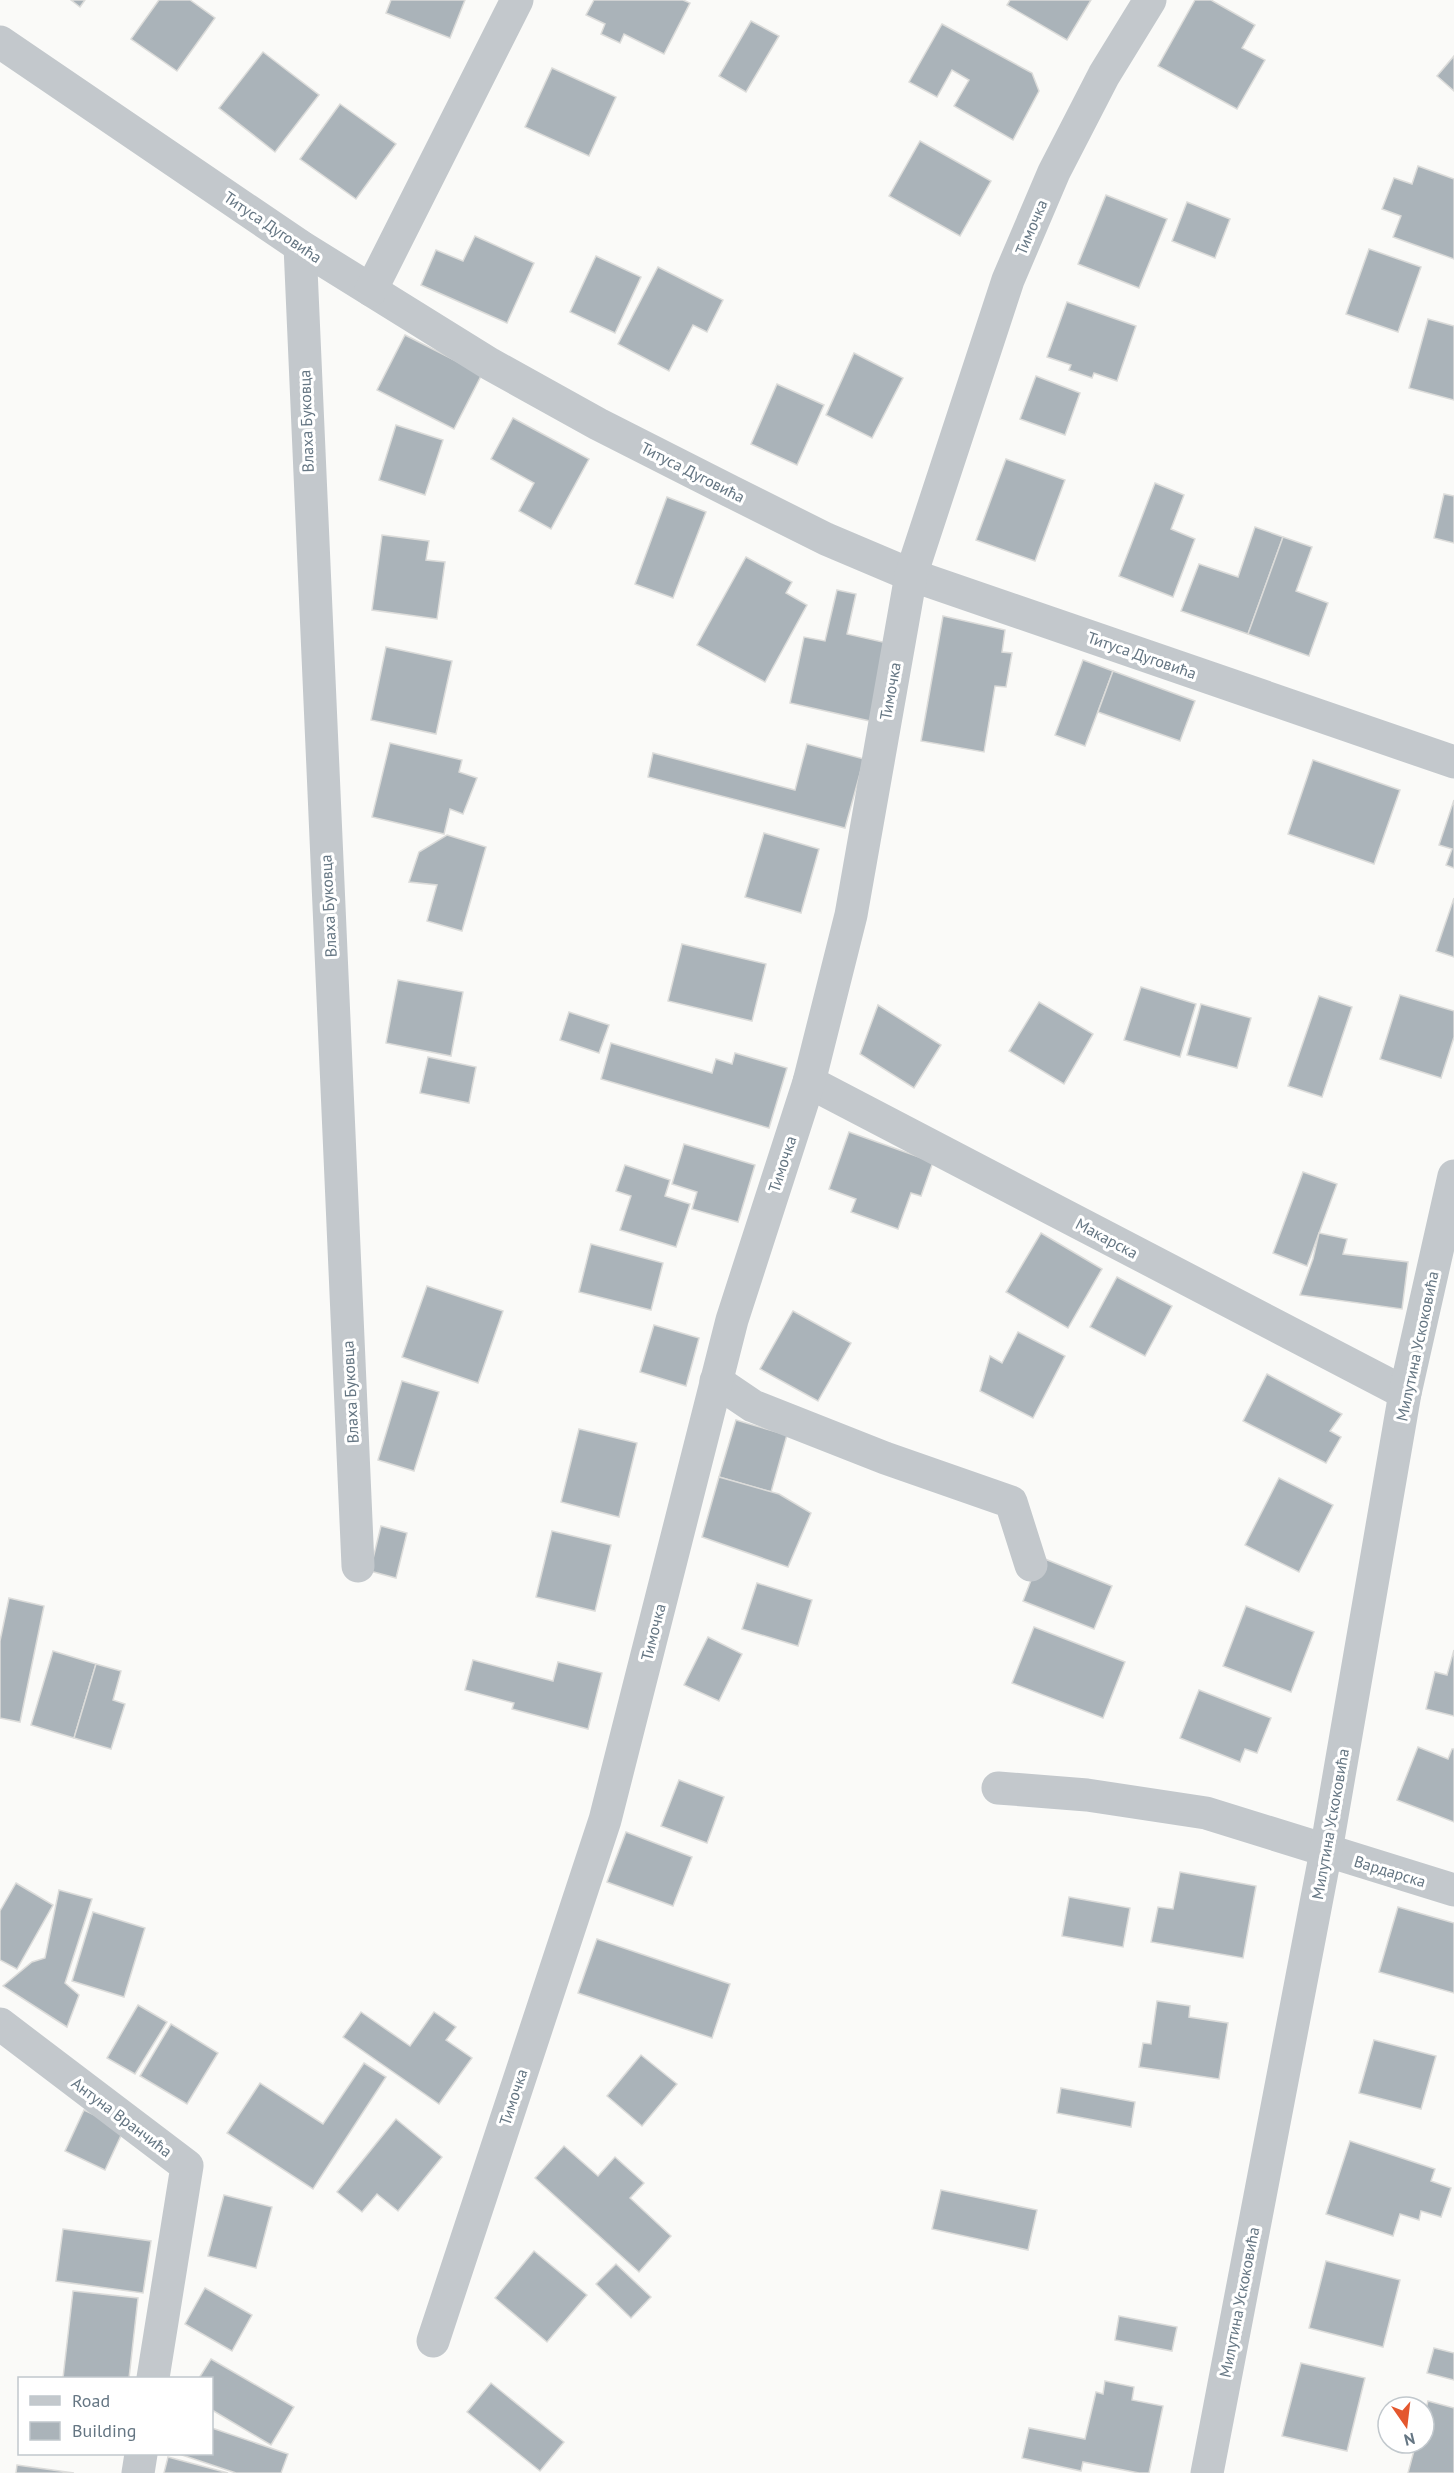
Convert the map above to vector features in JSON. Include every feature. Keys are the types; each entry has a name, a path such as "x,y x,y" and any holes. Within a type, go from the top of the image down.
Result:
{"street":[{"path":"371,290 517,0"},
{"name":"Тимочка","path":"433,2341 605,1820 732,1320 809,1082 851,915 910,574 1008,280 1054,172 1104,75 1149,0"},
{"name":"Титуса Дуговића","path":"0,42 300,246 490,364 598,424 826,538 910,574 1454,762"},
{"name":"Влаха Буковца","path":"300,246 358,1566"},
{"name":"Макарска","path":"809,1082 1405,1393"},
{"name":"Милутина Ускоковића","path":"1207,2473 1326,1851 1405,1393 1454,1176"},
{"path":"716,1381 753,1406 885,1458 1011,1502 1031,1564"},
{"name":"Вардарска","path":"998,1788 1088,1795 1206,1813 1454,1890"},
{"name":"Антуна Вранчића","path":"0,2024 187,2166 153,2377"},
{"path":"138,2473 141,2455"}],"building":[{"path":"71,0 85,0 80,7"},
{"path":"159,0 190,0 215,18 177,71 131,39"},
{"path":"391,0 465,0 450,38 386,13"},
{"path":"594,0 683,0 690,3 664,54 624,34 620,43 601,34 605,24 586,15"},
{"path":"1010,0 1091,0 1067,40 1007,5"},
{"path":"1195,0 1211,0 1255,25 1242,48 1265,60 1237,109 1158,66"},
{"path":"751,21 779,36 746,92 719,76"},
{"path":"942,24 1032,73 1039,91 1013,140 954,106 969,80 952,70 937,97 909,82"},
{"path":"263,52 319,95 275,152 219,108"},
{"path":"1454,56 1454,91 1437,76"},
{"path":"552,68 616,97 589,156 525,127"},
{"path":"340,104 396,144 356,199 300,159"},
{"path":"920,141 991,181 960,236 889,196"},
{"path":"1418,166 1454,179 1454,259 1393,237 1401,216 1382,209 1394,178 1412,184"},
{"path":"1106,195 1167,219 1139,288 1078,264"},
{"path":"1187,202 1230,219 1215,258 1172,241"},
{"path":"475,236 534,263 507,323 421,285 436,250 463,261"},
{"path":"1369,249 1421,267 1398,332 1346,314"},
{"path":"596,256 641,277 615,333 570,312"},
{"path":"658,267 723,300 707,332 693,325 669,371 618,344"},
{"path":"1067,302 1136,326 1117,381 1094,373 1092,378 1069,370 1071,365 1047,357"},
{"path":"1428,319 1454,326 1454,400 1409,388"},
{"path":"405,335 482,374 454,429 377,390"},
{"path":"854,353 903,378 872,438 826,415"},
{"path":"1036,376 1080,393 1065,435 1020,419"},
{"path":"777,384 824,405 797,465 751,444"},
{"path":"513,418 589,459 551,529 519,511 534,483 491,459"},
{"path":"396,425 443,440 425,495 379,480"},
{"path":"1006,459 1065,480 1035,561 976,540"},
{"path":"1155,483 1184,495 1171,529 1195,539 1173,597 1119,576"},
{"path":"1444,494 1454,496 1454,543 1434,538"},
{"path":"667,497 706,512 673,598 635,584"},
{"path":"1255,527 1283,537 1248,634 1181,611 1199,564 1238,577"},
{"path":"382,535 429,541 426,560 445,562 437,619 372,610"},
{"path":"1283,537 1312,547 1296,591 1328,603 1309,656 1248,634"},
{"path":"746,557 792,582 786,593 807,605 765,682 697,645"},
{"path":"837,590 856,594 847,634 887,643 870,721 790,703 804,637 825,641"},
{"path":"943,616 1005,630 1002,652 1012,653 1006,687 995,686 984,752 921,741"},
{"path":"386,647 452,661 436,734 371,720"},
{"path":"1083,660 1113,671 1085,746 1055,735"},
{"path":"1113,671 1195,701 1180,741 1098,712"},
{"path":"390,743 462,760 459,772 477,778 463,814 450,809 444,834 372,817"},
{"path":"807,744 864,759 845,828 648,777 653,753 795,790"},
{"path":"1313,760 1400,790 1374,864 1288,834"},
{"path":"1454,800 1454,868 1446,865 1452,849 1439,845"},
{"path":"764,833 819,849 801,913 745,897"},
{"path":"447,835 486,847 462,931 427,921 437,885 409,882 419,852"},
{"path":"1454,898 1454,957 1436,951"},
{"path":"682,944 766,964 752,1021 668,1001"},
{"path":"398,980 463,992 451,1056 386,1043"},
{"path":"1141,987 1196,1004 1180,1057 1124,1040"},
{"path":"1400,995 1454,1011 1454,1037 1441,1078 1380,1059"},
{"path":"1319,996 1352,1007 1322,1097 1288,1086"},
{"path":"1039,1002 1093,1034 1064,1084 1009,1051"},
{"path":"1201,1004 1251,1018 1237,1068 1187,1055"},
{"path":"878,1005 941,1045 914,1088 860,1054"},
{"path":"569,1012 609,1025 599,1053 560,1040"},
{"path":"611,1043 712,1073 716,1059 732,1064 735,1053 787,1068 769,1128 601,1079"},
{"path":"428,1057 476,1067 469,1103 420,1093"},
{"path":"849,1132 933,1162 921,1196 911,1193 898,1229 851,1212 856,1199 829,1189"},
{"path":"684,1144 755,1165 738,1222 692,1209 697,1192 672,1184"},
{"path":"625,1165 670,1180 665,1196 690,1204 676,1247 620,1230 631,1196 616,1191"},
{"path":"1303,1172 1337,1184 1307,1266 1273,1253"},
{"path":"1041,1233 1102,1269 1068,1328 1006,1292"},
{"path":"1319,1233 1347,1239 1343,1254 1408,1262 1402,1309 1300,1295 1313,1259"},
{"path":"591,1244 663,1263 651,1310 579,1292"},
{"path":"1117,1277 1172,1306 1145,1356 1090,1327"},
{"path":"427,1286 503,1311 478,1383 402,1357"},
{"path":"793,1311 851,1343 818,1401 760,1369"},
{"path":"654,1325 699,1338 686,1386 640,1372"},
{"path":"1018,1332 1065,1356 1033,1418 980,1391 990,1356 1002,1363"},
{"path":"1267,1374 1342,1414 1330,1431 1341,1437 1326,1463 1243,1421"},
{"path":"402,1381 439,1392 414,1471 378,1460"},
{"path":"736,1420 787,1435 771,1492 719,1477"},
{"path":"579,1429 637,1443 619,1517 561,1502"},
{"path":"719,1477 779,1494 811,1513 788,1567 702,1537"},
{"path":"1279,1478 1333,1505 1299,1572 1245,1545"},
{"path":"381,1526 407,1533 396,1578 370,1571"},
{"path":"552,1531 611,1545 595,1611 536,1597"},
{"path":"1040,1557 1112,1586 1094,1629 1023,1601"},
{"path":"757,1583 812,1600 798,1646 742,1629"},
{"path":"9,1598 44,1606 20,1722 0,1718 0,1641"},
{"path":"1246,1606 1314,1632 1291,1692 1223,1666"},
{"path":"1034,1627 1125,1662 1103,1718 1012,1683"},
{"path":"708,1637 742,1654 719,1701 684,1685"},
{"path":"1454,1650 1454,1716 1426,1709 1435,1672 1447,1675"},
{"path":"53,1651 96,1664 74,1738 31,1725"},
{"path":"473,1660 553,1681 558,1662 602,1673 588,1729 512,1709 514,1703 465,1690"},
{"path":"96,1664 121,1671 113,1700 125,1704 111,1749 74,1738"},
{"path":"1199,1690 1271,1718 1257,1753 1245,1749 1240,1762 1180,1738"},
{"path":"1418,1747 1448,1759 1454,1749 1454,1822 1397,1800"},
{"path":"679,1780 724,1797 707,1843 661,1826"},
{"path":"626,1832 692,1857 673,1906 607,1882"},
{"path":"1180,1872 1256,1886 1243,1958 1151,1942 1158,1907 1173,1909"},
{"path":"16,1883 53,1905 17,1969 0,1960 0,1911"},
{"path":"59,1890 92,1899 65,1983 79,1995 67,2027 3,1986 32,1962 45,1958"},
{"path":"1069,1897 1130,1908 1123,1947 1062,1936"},
{"path":"1398,1907 1454,1923 1454,1993 1379,1972"},
{"path":"93,1912 145,1928 124,1997 72,1981"},
{"path":"597,1939 730,1984 712,2038 578,1993"},
{"path":"1157,2001 1190,2006 1189,2017 1228,2023 1219,2079 1139,2067 1143,2043 1151,2044"},
{"path":"138,2005 167,2022 135,2074 107,2058"},
{"path":"361,2012 410,2046 434,2012 456,2027 446,2040 472,2058 439,2104 343,2037"},
{"path":"171,2024 218,2053 187,2104 140,2076"},
{"path":"1374,2040 1436,2056 1421,2109 1359,2093"},
{"path":"641,2055 677,2084 642,2126 607,2096"},
{"path":"364,2063 386,2077 313,2189 227,2133 260,2083 323,2124"},
{"path":"1061,2088 1135,2102 1131,2127 1057,2113"},
{"path":"84,2110 124,2129 105,2170 65,2151"},
{"path":"396,2119 442,2157 398,2211 377,2194 362,2212 337,2192"},
{"path":"1350,2141 1435,2169 1431,2181 1451,2188 1441,2217 1421,2211 1419,2220 1400,2214 1393,2236 1326,2214"},
{"path":"564,2146 598,2176 615,2157 644,2183 630,2198 671,2236 639,2272 535,2178"},
{"path":"941,2190 1037,2210 1028,2250 932,2229"},
{"path":"224,2195 272,2207 256,2268 208,2256"},
{"path":"63,2229 151,2241 143,2293 56,2281"},
{"path":"534,2251 587,2295 547,2342 495,2298"},
{"path":"1326,2261 1400,2280 1383,2347 1309,2328"},
{"path":"616,2264 651,2297 631,2318 596,2284"},
{"path":"205,2288 252,2315 232,2351 185,2324"},
{"path":"73,2291 138,2298 129,2377 63,2377"},
{"path":"1119,2316 1177,2327 1172,2351 1115,2340"},
{"path":"1434,2348 1454,2353 1454,2380 1427,2373"},
{"path":"211,2359 294,2407 271,2445 213,2411 213,2377 200,2377"},
{"path":"1301,2363 1365,2378 1347,2451 1282,2436"},
{"path":"1105,2381 1134,2387 1132,2400 1163,2406 1149,2473 1083,2462 1081,2471 1022,2458 1029,2428 1085,2439 1096,2392 1103,2394"},
{"path":"491,2383 564,2442 540,2471 467,2412"},
{"path":"1436,2403 1454,2408 1454,2473 1408,2473 1413,2455 1436,2455"},
{"path":"213,2428 288,2454 281,2473 236,2473 182,2455 213,2455"},
{"path":"168,2457 228,2473 164,2473"},
{"path":"17,2465 74,2473 16,2473"}]}
